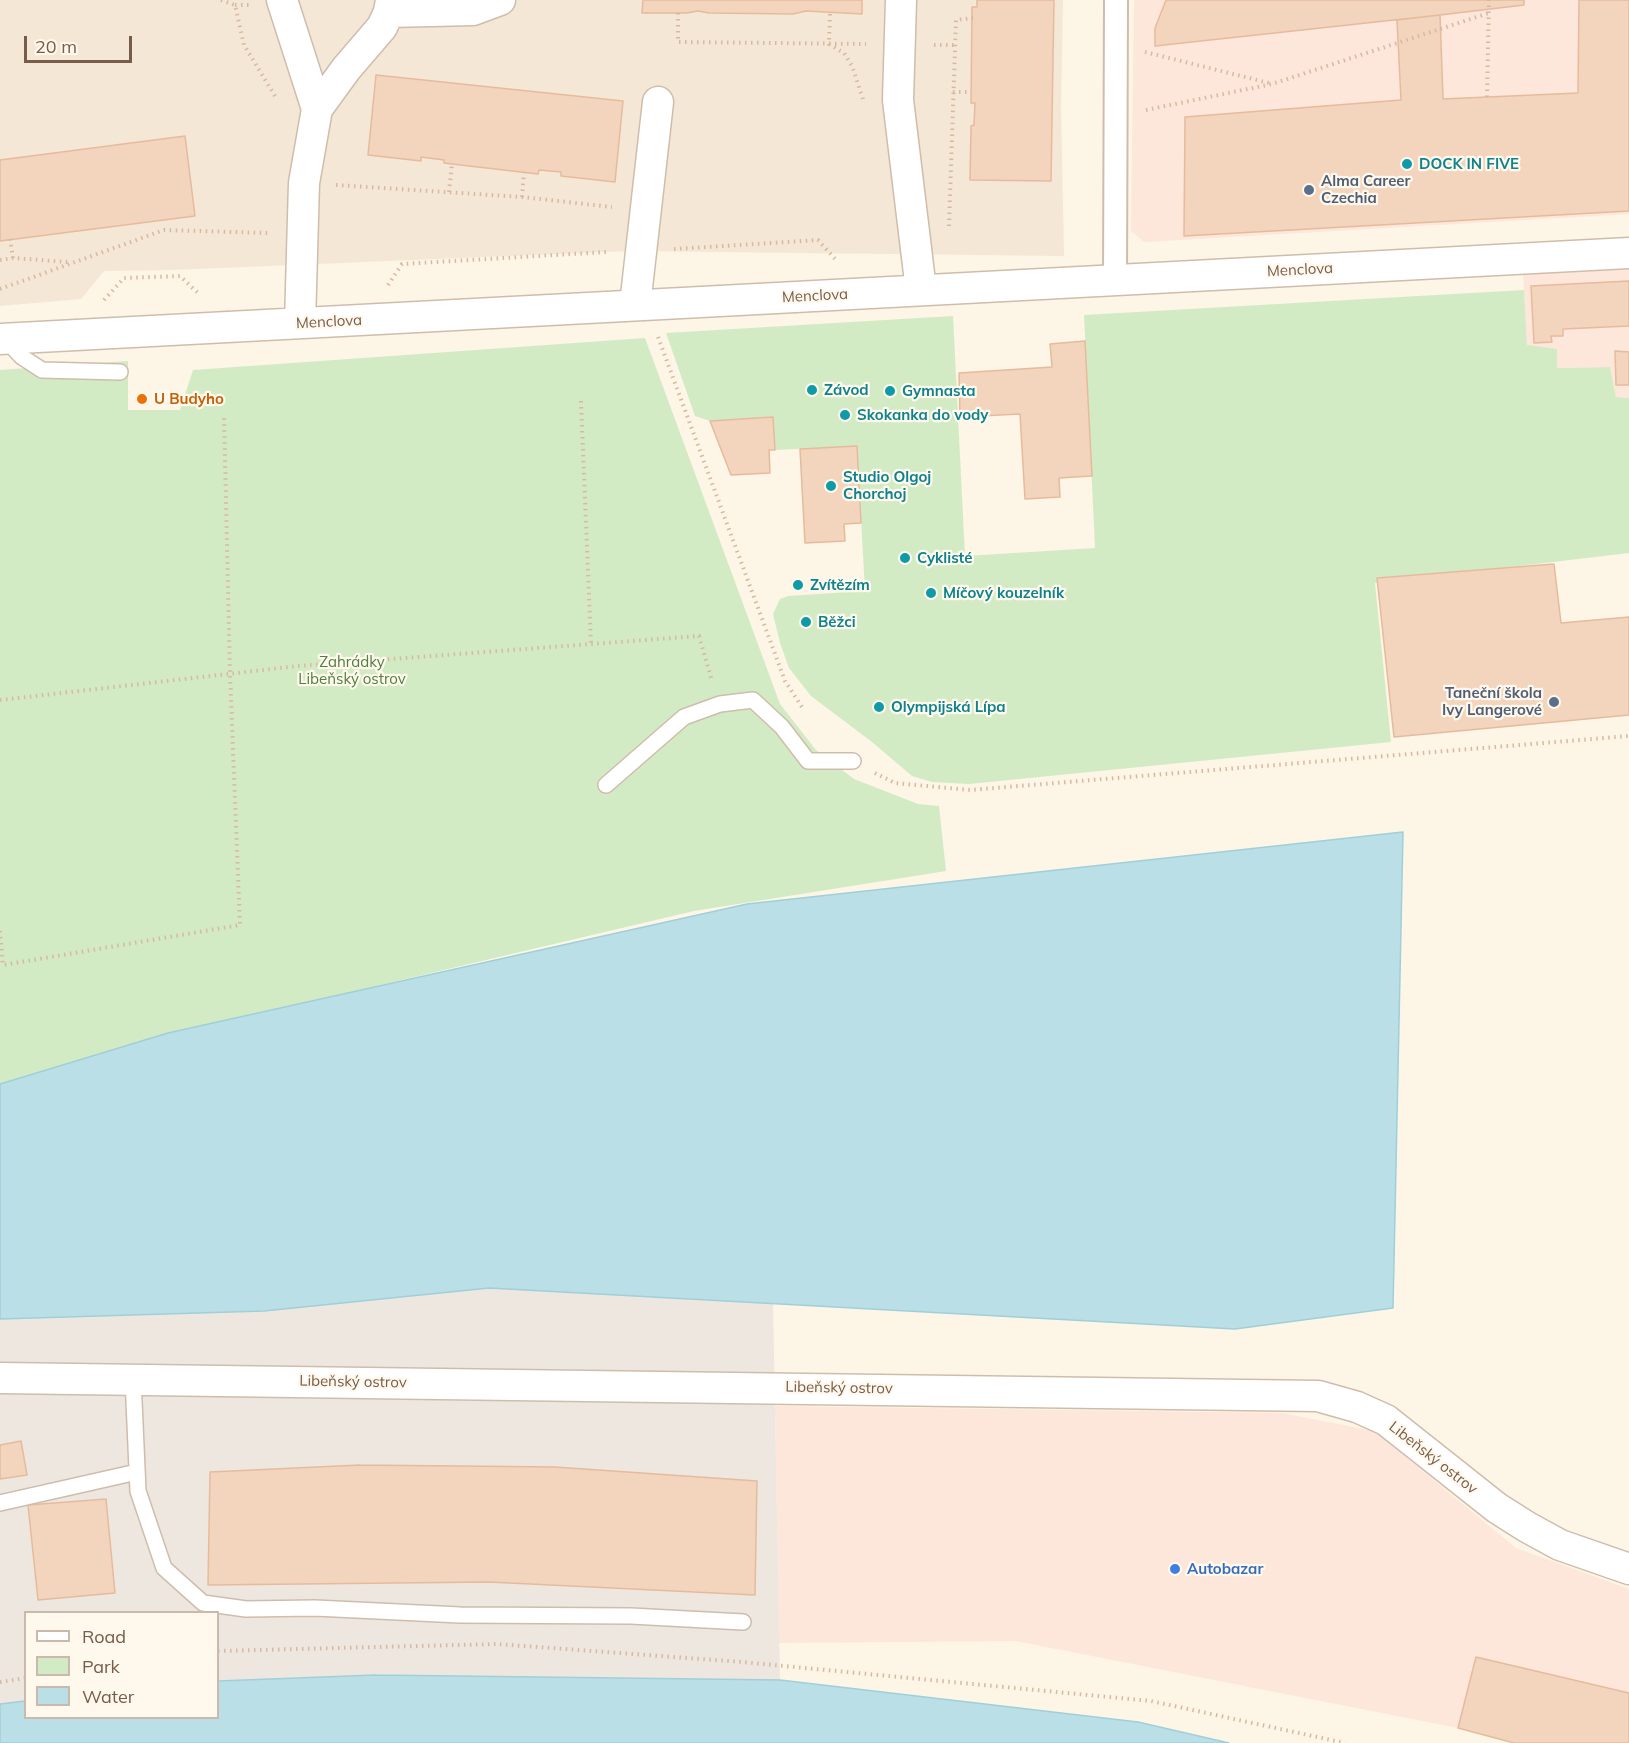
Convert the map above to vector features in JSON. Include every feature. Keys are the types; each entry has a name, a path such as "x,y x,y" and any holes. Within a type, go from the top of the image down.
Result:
{"street":[{"path":"282,0 317,109"},
{"path":"300,323 300,233 304,183 317,109 346,69 382,27 390,6 473,10 500,0"},
{"path":"901,0 898,100 921,290"},
{"path":"1115,280 1116,0"},
{"path":"641,305 641,250 658,102"},
{"name":"Menclova","path":"3,339 1629,253"},
{"name":"Libeňský ostrov","path":"0,1378 1318,1396 1357,1407 1386,1420 1497,1508 1527,1527 1560,1545 1629,1569"}],"lane":[{"path":"3,339 22,357 42,370 120,372"},
{"path":"606,784 684,717 720,704 753,700 782,727 808,760 853,761"},
{"path":"133,1379 138,1491 164,1568 203,1603 246,1609 315,1608 460,1615 631,1616 743,1622"},
{"path":"0,1503 137,1472"}],"path":[{"path":"221,0 234,5 244,45 277,99"},
{"path":"1487,97 1489,0"},
{"path":"678,13 678,42 954,45"},
{"path":"1115,116 1272,84 1488,13"},
{"path":"950,229 952,92 956,20 973,18"},
{"path":"1115,45 1272,84"},
{"path":"952,92 971,92"},
{"path":"449,192 452,164"},
{"path":"522,197 524,172"},
{"path":"304,183 522,197 646,210"},
{"path":"0,289 164,230 300,233"},
{"path":"10,239 13,258"},
{"path":"387,288 402,264 818,240 840,264"},
{"path":"0,260 13,258 72,262"},
{"path":"101,304 124,278 180,276 204,299"},
{"path":"641,305 785,681 804,711"},
{"path":"581,401 591,644"},
{"path":"0,931 1,966 240,925 230,674 224,414"},
{"path":"0,700 298,666 699,636 720,704"},
{"path":"853,761 895,783 970,790 1629,736"},
{"path":"219,1651 497,1644 742,1662 1151,1701 1345,1743"},
{"path":"0,1682 24,1678"}],"shaded area":[{"path":"0,0 1063,0 1061,108 1064,256 629,251 104,271 81,299 0,306"},
{"path":"1134,0 1629,0 1629,214 1144,242 1131,231"},
{"path":"1629,268 1629,398 1616,397 1610,367 1557,368 1527,345 1523,273"},
{"path":"489,1288 773,1302 780,1680 376,1675 219,1681 219,1611 24,1611 24,1701 0,1704 0,1319 264,1311"},
{"name":"Autobazar","path":"775,1406 1282,1413 1374,1431 1516,1548 1629,1589 1629,1693 1476,1657 1458,1728 1016,1641 779,1643"}],"green space":[{"path":"1524,290 1527,345 1557,349 1557,368 1610,367 1616,397 1629,398 1629,553 1375,583 1391,742 969,784 932,782 912,776 872,742 811,696 789,668 780,643 773,614 780,599 788,596 865,591 857,446 775,450 772,418 710,421 695,416 666,333 953,316 965,556 1095,548 1084,315"},
{"name":"Zahrádky Libeňský ostrov","path":"645,338 780,704 816,750 854,779 918,804 939,806 946,871 694,911 147,1040 0,1084 0,370 128,361 128,410 180,410 193,370"}],"water":[{"path":"1403,832 1393,1308 1235,1329 489,1288 264,1311 0,1319 0,1084 168,1033 747,904"},
{"path":"376,1675 780,1680 1138,1722 1229,1743 0,1743 0,1704 24,1701 24,1719 219,1719 219,1681"}],"building":[{"path":"643,0 862,0 862,14 806,11 793,14 698,11 642,13"},
{"path":"977,0 1054,0 1051,181 970,180 971,126 974,125 975,103 971,103 972,7 977,7"},
{"path":"1166,0 1524,0 1524,5 1155,46 1155,28"},
{"name":"DOCK IN FIVE","path":"1579,0 1629,0 1629,211 1184,236 1185,117 1401,100 1397,20 1440,15 1443,99 1578,93"},
{"path":"376,75 623,101 615,182 561,176 561,172 539,170 538,174 444,163 444,160 421,157 421,161 368,155"},
{"path":"185,136 195,216 0,241 0,160"},
{"path":"1629,281 1629,326 1563,329 1563,336 1551,336 1552,342 1534,343 1531,286"},
{"path":"1085,341 1092,476 1059,478 1060,497 1025,499 1020,414 960,417 959,373 1052,367 1050,344"},
{"path":"1615,351 1629,352 1629,385 1616,385"},
{"path":"773,417 775,450 769,450 770,473 731,475 710,421"},
{"name":"Studio Olgoj Chorchoj","path":"857,446 861,523 844,524 845,541 805,543 800,449"},
{"path":"1554,564 1561,623 1629,617 1629,715 1394,737 1377,578"},
{"path":"21,1441 27,1475 0,1479 0,1445"},
{"path":"360,1465 555,1467 757,1481 755,1595 489,1582 208,1585 210,1472"},
{"path":"106,1499 115,1593 38,1600 28,1505"},
{"path":"1476,1657 1629,1693 1629,1743 1514,1743 1458,1728"}],"place":[{"name":"DOCK IN FIVE","path":"1407,164"},
{"name":"Alma Career Czechia","path":"1309,190"},
{"name":"Závod","path":"812,390"},
{"name":"Gymnasta","path":"890,391"},
{"name":"U Budyho","path":"142,399"},
{"name":"Skokanka do vody","path":"845,415"},
{"name":"Studio Olgoj Chorchoj","path":"831,486"},
{"name":"Cyklisté","path":"905,558"},
{"name":"Zvítězím","path":"798,585"},
{"name":"Míčový kouzelník","path":"931,593"},
{"name":"Běžci","path":"806,622"},
{"name":"Taneční škola Ivy Langerové","path":"1554,702"},
{"name":"Olympijská Lípa","path":"879,707"},
{"name":"Autobazar","path":"1175,1569"}]}
